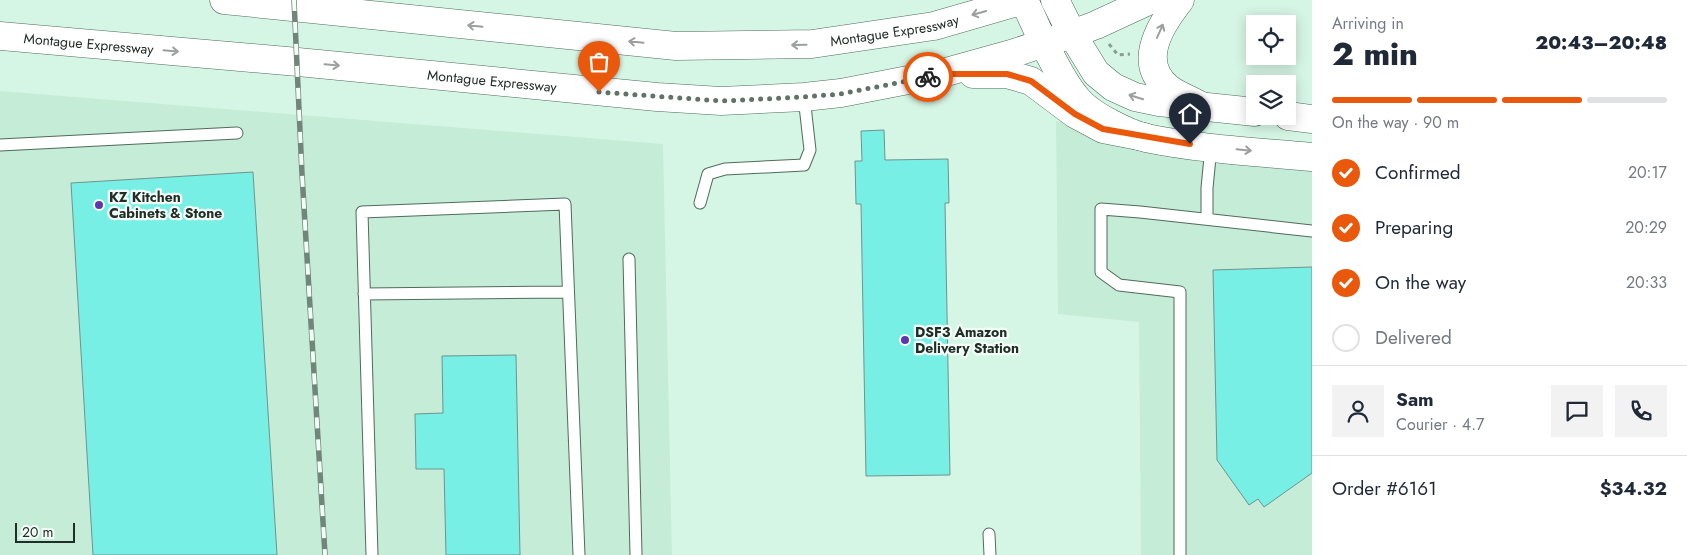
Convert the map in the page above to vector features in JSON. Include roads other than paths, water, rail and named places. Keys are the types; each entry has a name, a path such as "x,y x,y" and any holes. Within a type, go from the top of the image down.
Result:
{"main road":[{"name":"Montague Expressway","path":"224,0 676,46 812,44 934,26 1024,0"},
{"path":"934,26 953,0"},
{"path":"1024,0 1061,76 1078,101 1100,118 1144,137"},
{"path":"1055,0 1072,34 1096,73 1114,88 1134,97 1158,102 1246,111"},
{"name":"Montague Expressway","path":"0,36 363,68 658,97 721,101 840,94 939,74 1044,44 1096,25 1150,0"},
{"path":"1180,0 1168,15 1156,38 1152,54 1153,66 1158,79 1169,89 1201,106"},
{"path":"939,74 1007,74 1031,81 1075,114 1103,129 1211,147 1312,157"},
{"path":"1296,117 1312,119"}],"lane":[{"path":"700,203 708,174 725,169 804,165 810,150 804,97"},
{"path":"0,145 237,133"},
{"path":"1207,219 1207,188 1211,147"},
{"path":"372,555 362,212 565,204 579,555"},
{"path":"1180,555 1180,292 1118,285 1101,272 1102,209 1312,231"},
{"path":"630,259 636,555"},
{"path":"364,294 568,292"},
{"path":"989,534 990,555"}],"railway":[{"path":"294,0 302,174 325,555"}],"place":[{"name":"KZ Kitchen Cabinets & Stone","path":"99,205"},
{"name":"DSF3 Amazon Delivery Station","path":"905,340"}]}
